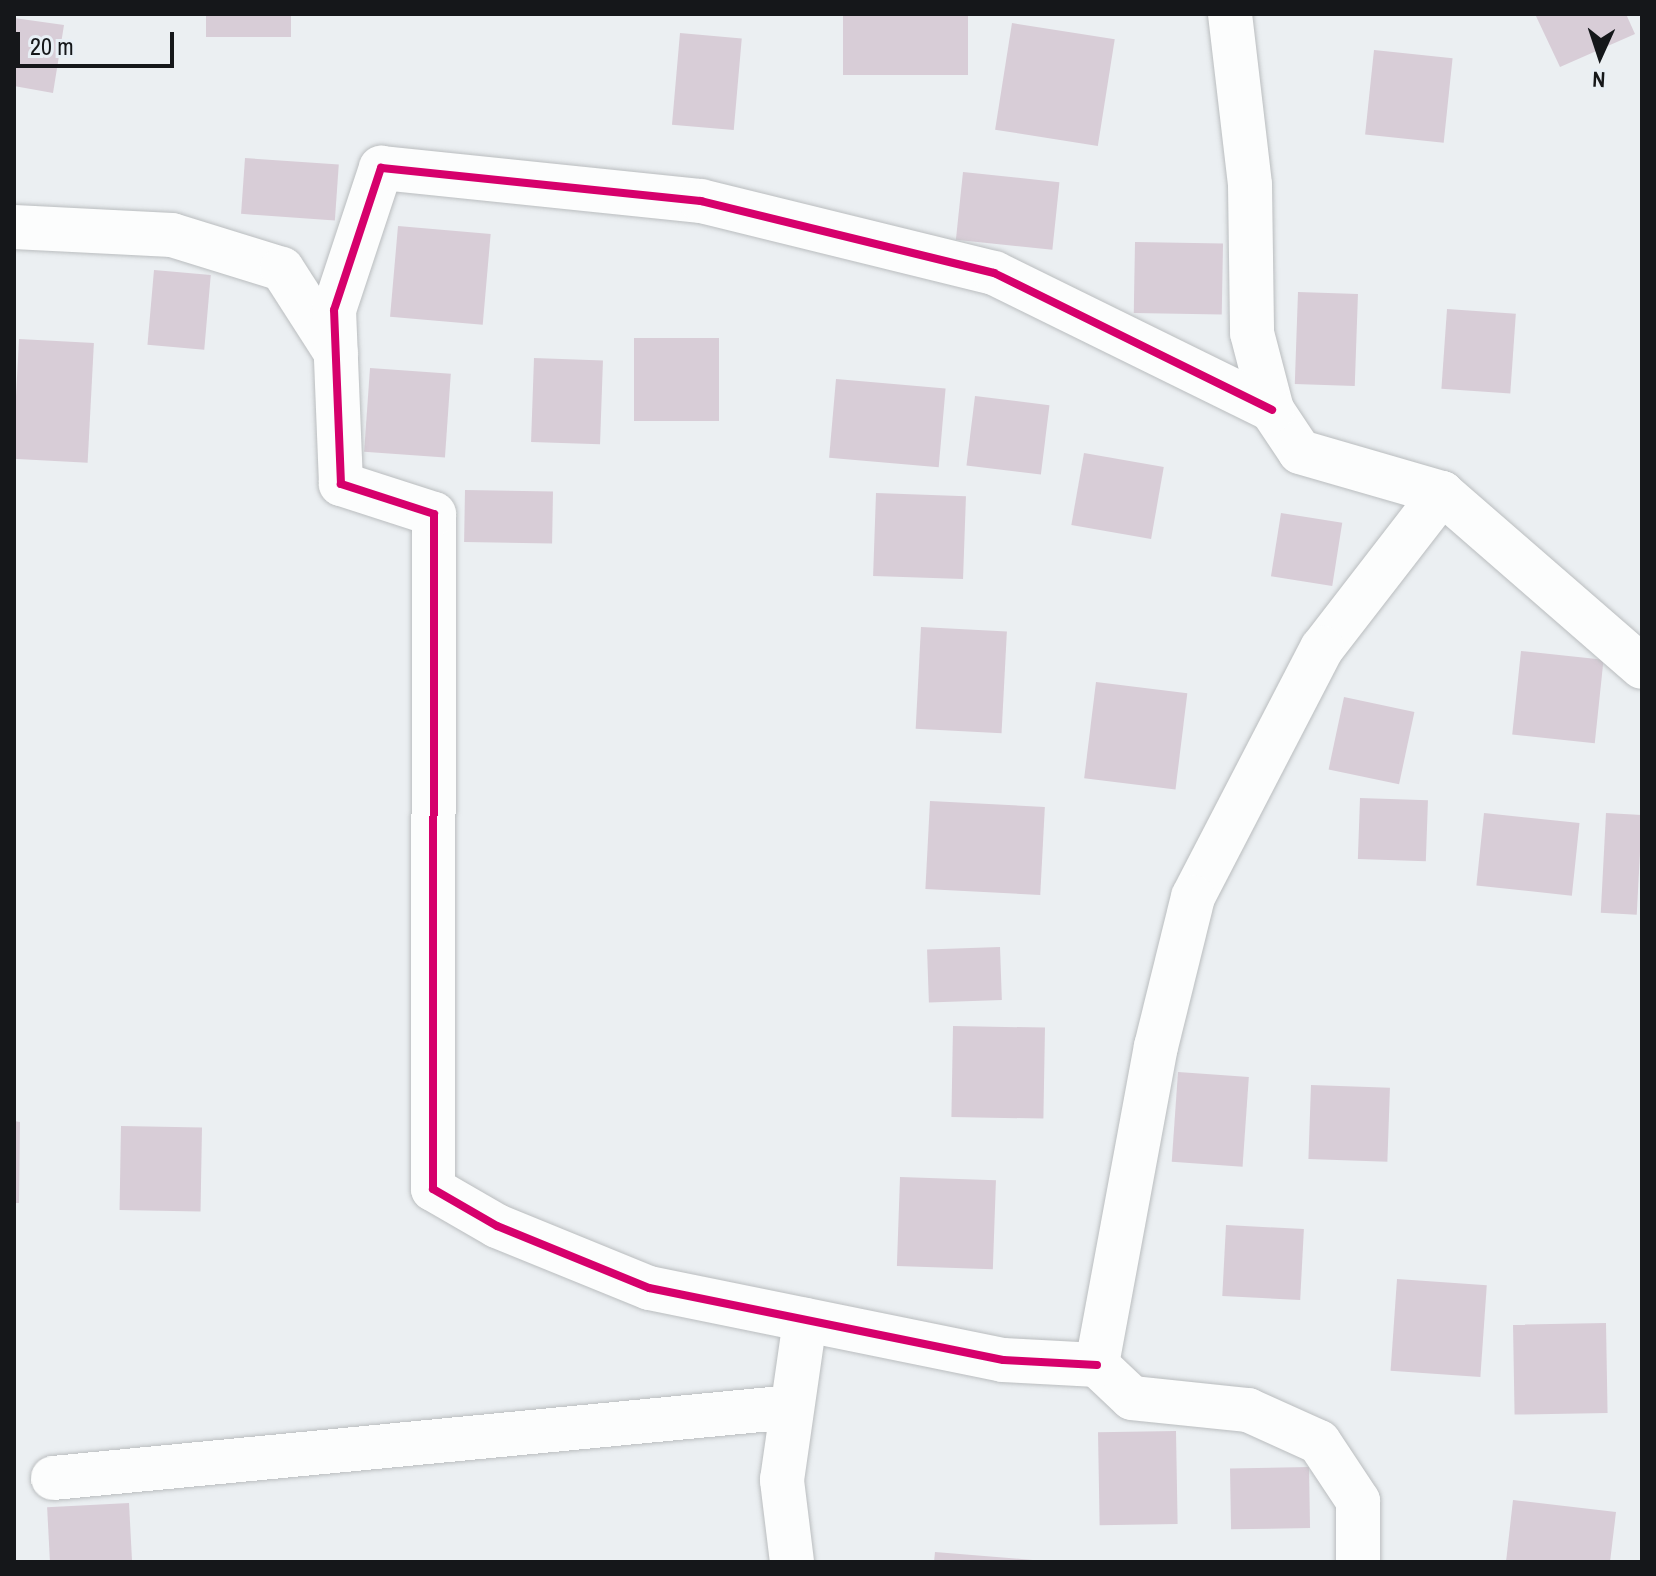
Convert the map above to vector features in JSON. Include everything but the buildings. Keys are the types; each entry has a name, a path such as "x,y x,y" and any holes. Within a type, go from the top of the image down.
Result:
{"street":[{"path":"1230,14 1250,185 1252,333 1272,410 1300,452 1442,493 1642,667"},
{"path":"1272,410 994,273 701,201 381,168 334,310 341,484 434,514 433,1189 497,1226 649,1288 1003,1360 1097,1365 1132,1398 1248,1410 1319,1442 1358,1501 1358,1562"},
{"path":"14,227 172,235 282,269 336,353"},
{"path":"1097,1365 1150,1076 1193,897 1322,648 1442,493"},
{"path":"792,1562 782,1480 805,1320"},
{"path":"53,1478 792,1407"}],"cycle path":[{"path":"1097,1365 1003,1360 649,1288 497,1226 433,1189 434,514 341,484 334,310 381,168 701,201 994,273 1272,410"}]}
